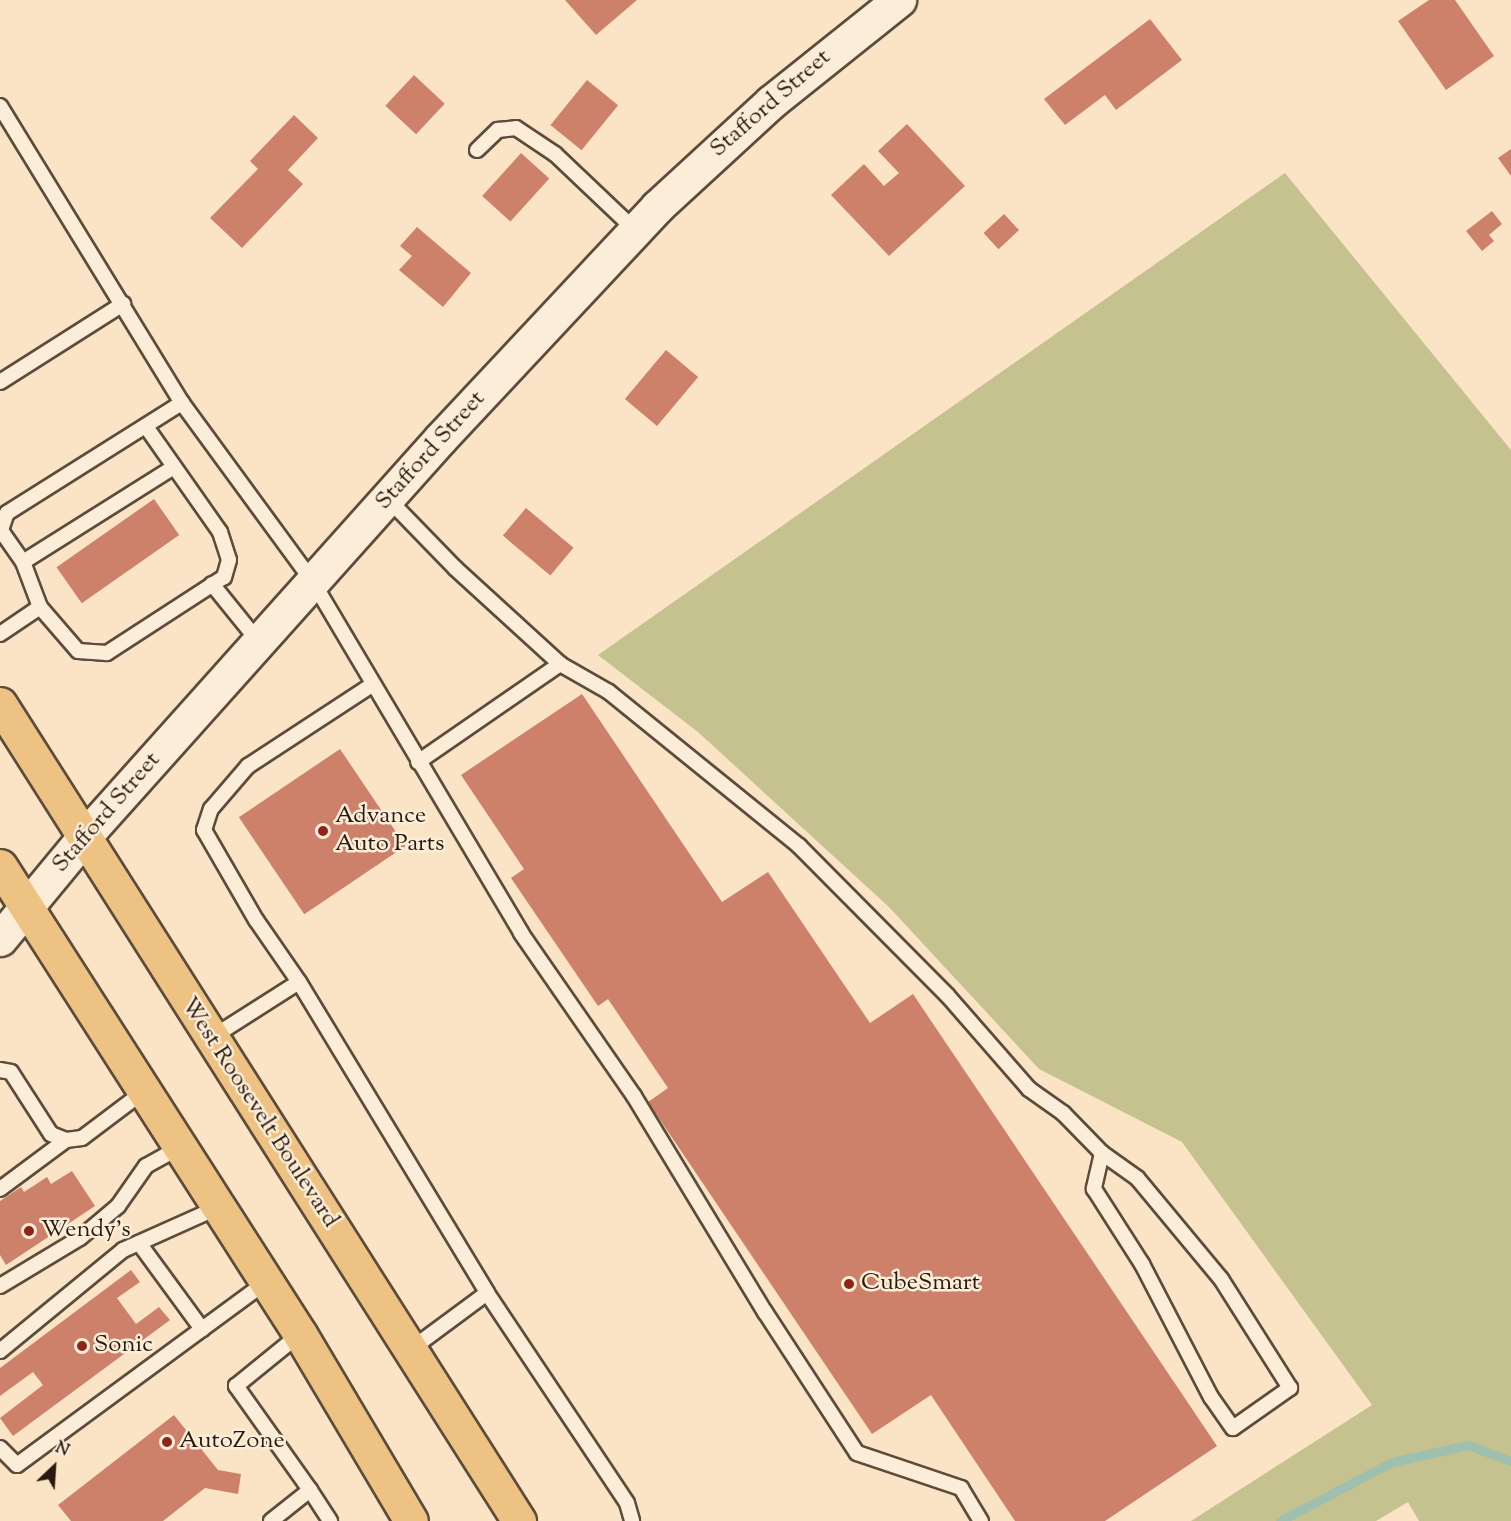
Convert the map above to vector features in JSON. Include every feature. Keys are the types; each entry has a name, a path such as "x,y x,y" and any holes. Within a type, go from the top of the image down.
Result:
{"highway":[{"name":"West Roosevelt Boulevard","path":"0,704 519,1521"},
{"path":"0,866 265,1283 300,1334 411,1521"}],"street":[{"name":"Stafford Street","path":"0,939 84,837 388,499 635,230 762,109 899,0"}],"lane":[{"path":"0,106 123,303 182,403 313,582 521,933 634,1096 770,1320 857,1453 961,1488 981,1521"},
{"path":"477,150 498,130 516,128 555,154 635,230"},
{"path":"0,382 123,303"},
{"path":"147,428 220,531 229,560 224,577 107,653 78,651 40,607 23,562 1,530 7,513 147,428 182,403"},
{"path":"23,562 174,467"},
{"path":"388,499 455,568 560,664 609,692 799,846 947,995 1029,1089 1063,1113 1102,1152 1137,1178 1221,1279 1290,1388 1233,1428 1211,1397 1142,1264 1094,1190 1102,1152"},
{"path":"212,584 259,642"},
{"path":"0,634 40,607"},
{"path":"418,762 560,664"},
{"path":"372,685 249,766 211,809 204,830 256,920 299,982 487,1293 627,1503 632,1521"},
{"path":"211,1038 299,982"},
{"path":"0,1070 11,1072 51,1134 66,1140 82,1138 143,1092"},
{"path":"0,1189 66,1140"},
{"path":"0,1286 80,1238 117,1206 146,1166 179,1148"},
{"path":"0,1351 123,1250 217,1208"},
{"path":"139,1243 201,1329"},
{"path":"0,1448 17,1465 265,1283"},
{"path":"410,1350 487,1293"},
{"path":"300,1334 236,1386 330,1521"},
{"path":"271,1521 310,1490"}],"shaded area":[{"path":"1285,173 1511,450 1511,1521 1419,1521 1408,1502 1376,1521 1191,1521 1372,1405 1182,1142 1039,1069 889,907 698,732 598,655"}],"building":[{"path":"565,0 637,0 596,35"},
{"path":"1429,0 1455,0 1494,56 1446,90 1398,21"},
{"path":"1150,19 1182,60 1116,110 1105,95 1065,125 1044,99"},
{"path":"414,75 445,104 416,134 385,106"},
{"path":"587,80 618,105 582,150 550,125"},
{"path":"294,115 318,138 288,170 303,184 242,248 210,218 258,169 250,161"},
{"path":"907,124 965,186 889,256 831,195 864,164 884,186 899,173 878,151"},
{"path":"1511,149 1511,176 1498,158"},
{"path":"521,153 549,178 510,222 482,196"},
{"path":"1492,211 1502,224 1489,235 1494,241 1482,251 1466,231"},
{"path":"1004,214 1019,230 999,249 984,233"},
{"path":"417,227 471,273 443,307 399,270 412,256 400,246"},
{"path":"666,350 698,377 657,426 625,399"},
{"path":"154,499 179,535 82,603 57,567"},
{"path":"526,508 573,548 550,575 503,536"},
{"path":"582,694 722,902 768,872 870,1023 913,994 1217,1446 1105,1521 1015,1521 931,1395 872,1434 648,1102 668,1088 608,999 598,1006 511,878 524,869 461,775"},
{"name":"Advance Auto Parts","path":"340,749 405,846 304,914 239,817"},
{"name":"Wendy's","path":"72,1171 95,1206 6,1265 0,1255 0,1201 21,1187 24,1192 47,1177 51,1184"},
{"name":"Sonic","path":"131,1270 140,1282 117,1298 136,1324 159,1307 170,1320 13,1436 0,1418 43,1385 33,1372 0,1396 0,1368"},
{"name":"AutoZone","path":"174,1415 218,1470 241,1474 238,1494 205,1488 163,1521 71,1521 58,1505"}],"waterway":[{"path":"1280,1521 1392,1462 1468,1445 1511,1461"}],"place":[{"name":"Advance Auto Parts","path":"323,831"},
{"name":"Wendy's","path":"29,1231"},
{"name":"CubeSmart","path":"849,1284"},
{"name":"Sonic","path":"82,1346"},
{"name":"AutoZone","path":"167,1442"}]}
